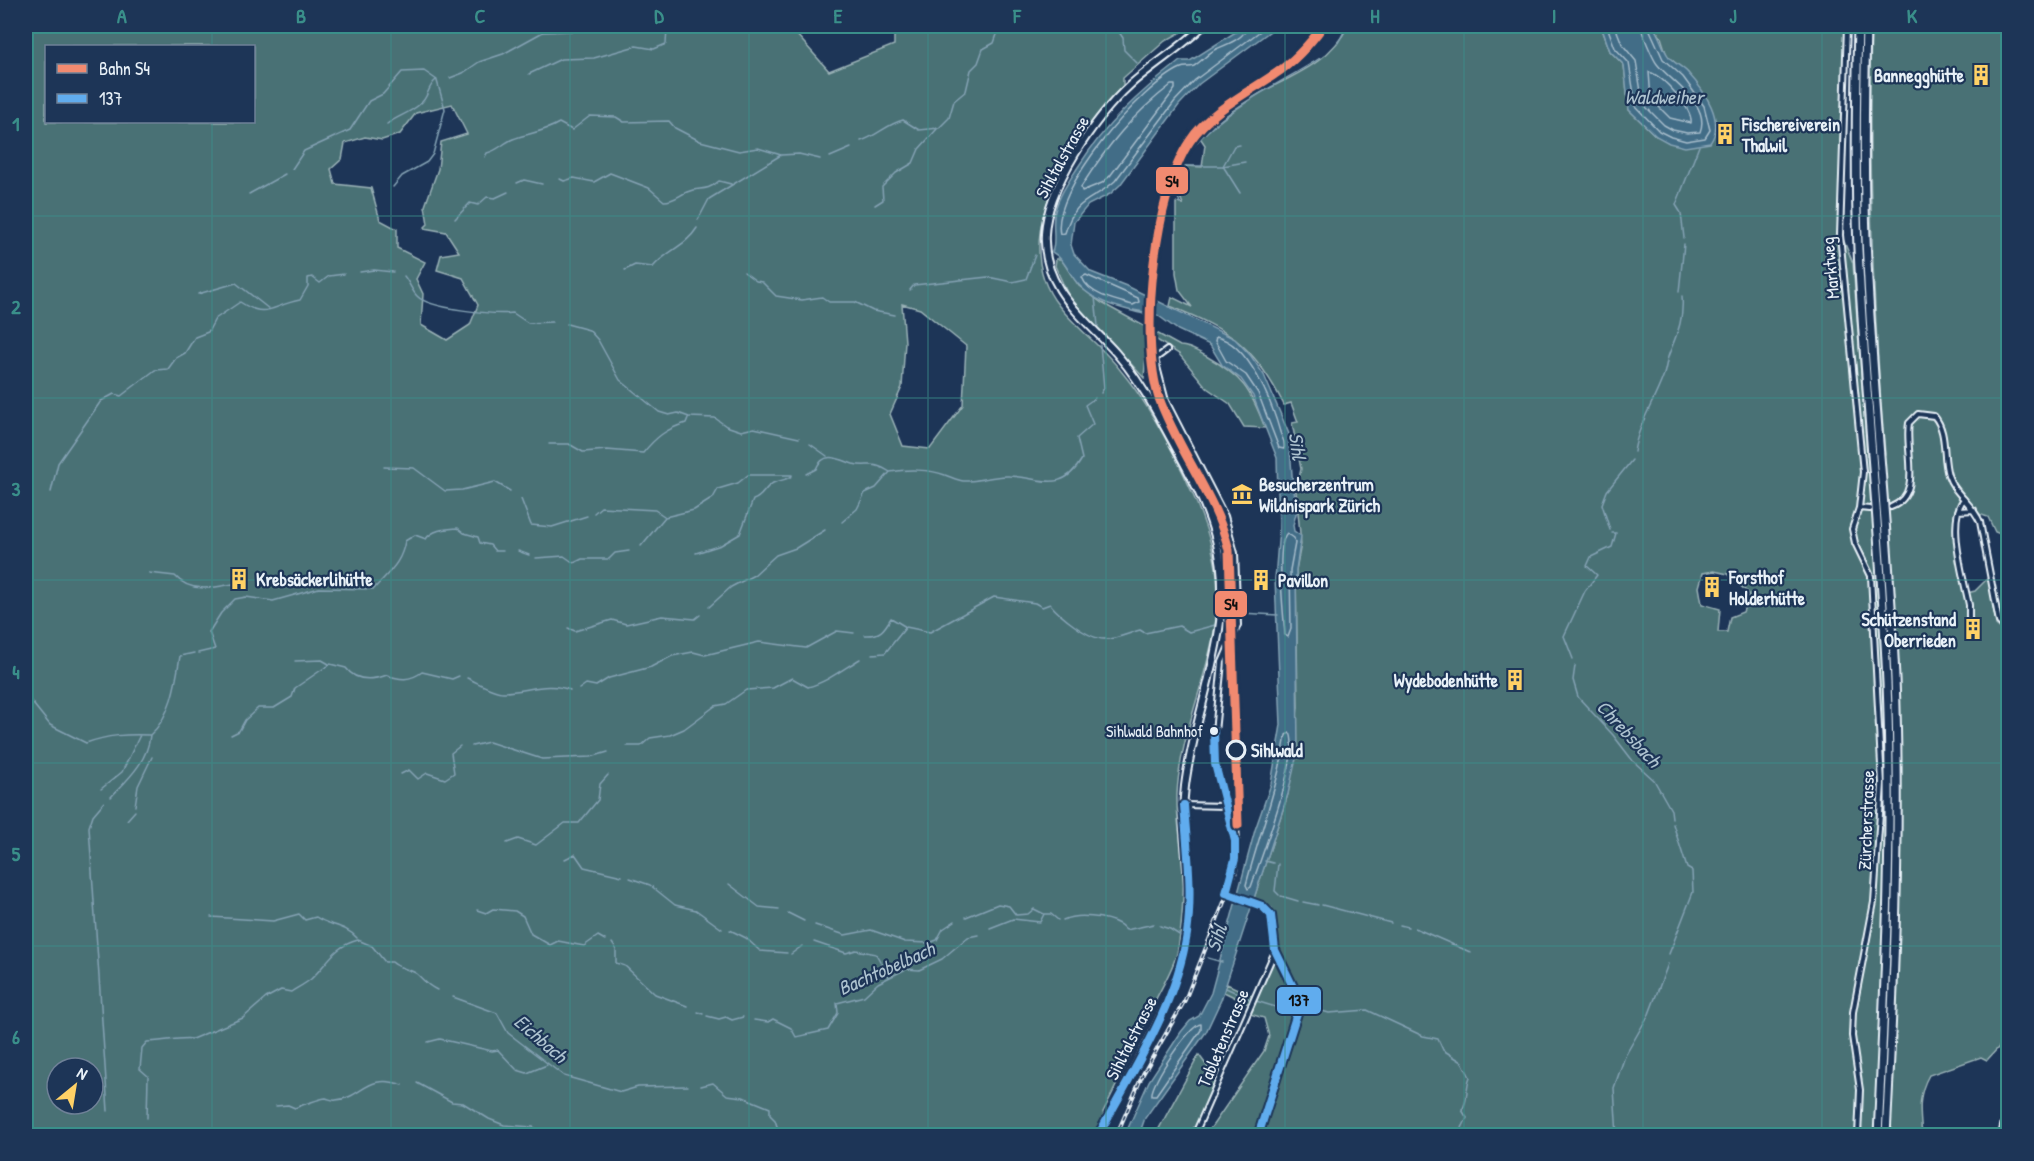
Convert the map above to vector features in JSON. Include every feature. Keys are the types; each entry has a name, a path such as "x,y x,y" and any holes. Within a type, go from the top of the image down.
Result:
{"highway":[{"path":"1858,26 1856,146 1858,245 1884,636 1889,781 1888,938 1878,1136"},
{"path":"1866,26 1864,141 1867,261 1892,633 1897,768 1896,935 1886,1136"}],"main road":[{"name":"Sihltalstrasse","path":"1098,1136 1167,999 1184,953 1189,911 1184,805 1189,764 1222,611 1222,578 1216,540 1198,492 1146,393 1115,352 1074,311 1059,292 1049,269 1044,240 1047,216 1055,193 1103,114 1128,87 1203,26"}],"street":[{"path":"892,26 897,31"},
{"name":"Marktweg","path":"1847,26 1840,242 1846,282 1850,358 1863,472 1859,508"},
{"path":"1167,350 1155,359 1166,401 1225,516 1234,541 1238,625 1223,658 1214,742 1215,764 1235,841 1234,859 1226,893 1256,904 1271,915 1275,950 1297,992 1299,1007 1258,1136"},
{"path":"1891,507 1899,503 1910,488 1907,432 1909,423 1918,414 1926,413 1938,421 1948,476 1974,510 1982,532 1999,621 2008,631"},
{"path":"1964,499 1958,511 1957,534 1969,606 1969,619"},
{"path":"1859,508 1870,509"},
{"name":"Zürcherstrasse","path":"1858,1136 1860,1090 1852,1036 1853,1012 1874,902 1882,784 1871,576 1852,535 1853,523 1859,508"},
{"path":"1958,511 1974,510"},
{"path":"1184,805 1225,806"},
{"name":"Tabletenstrasse","path":"1194,1136 1275,950"},
{"path":"2001,1136 2008,1102"}],"green space":[{"path":"26,26 789,26 829,71 894,45 894,26 1192,26 1165,41 1123,78 1123,86 1085,133 1067,160 1052,190 1042,220 1039,250 1044,279 1059,306 1121,371 1163,434 1189,485 1208,535 1218,587 1211,647 1180,765 1177,804 1183,888 1177,953 1103,1112 1106,1135 26,1135","holes":["452,104 467,134 441,142 438,169 425,206 428,224 424,228 446,232 459,252 441,255 437,270 463,278 478,305 470,325 447,340 421,325 423,294 416,279 425,262 397,248 397,229 380,220 371,188 335,184 331,169 342,159 345,143 365,137 382,140 400,134 416,113","902,304 920,309 966,346 963,405 930,449 903,446 890,414 902,387 905,342"]},
{"path":"1348,26 1601,26 1610,51 1624,65 1629,110 1656,136 1709,103 1688,73 1667,56 1661,37 1653,26 1845,26 1838,227 1853,263 1867,456 1885,454 1872,240 1871,26 2008,26 2008,517 2006,525 2008,537 1995,532 1988,517 1976,513 1964,499 1956,526 1967,593 1975,591 1989,577 1996,625 2008,635 2008,1037 1987,1060 1981,1057 1929,1075 1921,1097 1922,1135 1206,1135 1264,1051 1269,1036 1264,1018 1250,1014 1253,1006 1224,992 1227,984 1257,998 1279,950 1272,908 1254,898 1288,794 1298,707 1296,570 1301,544 1296,491 1301,469 1292,423 1298,422 1291,403 1284,405 1262,368 1239,342 1225,332 1170,306 1172,297 1192,307 1179,290 1176,273 1176,203 1183,204 1177,190 1185,166 1202,167 1205,145 1199,136 1248,100 1317,62 1339,40","holes":["1714,571 1728,574 1749,594 1743,612 1730,617 1727,632 1718,632 1720,609 1702,604 1699,587 1703,573"]},
{"path":"1056,259 1061,259 1079,286 1102,303 1180,346 1197,351 1228,370 1250,394 1265,428 1244,427 1230,404 1207,388 1179,354 1157,340 1146,352 1144,378 1069,297 1055,266"},
{"path":"1199,1055 1218,1081 1192,1135 1155,1136"}],"water":[{"path":"1245,26 1277,26 1199,84 1179,105 1120,185 1110,194 1088,205 1074,222 1071,245 1074,254 1091,272 1129,287 1235,339 1251,356 1264,375 1289,434 1293,488 1298,506 1293,525 1294,531 1301,536 1296,570 1298,750 1288,794 1221,1000 1206,1032 1145,1118 1139,1135 1125,1135 1149,1081 1181,1032 1190,1021 1199,1016 1211,993 1255,830 1271,784 1281,725 1275,579 1279,529 1277,458 1253,396 1241,379 1222,365 1210,345 1178,330 1156,314 1133,310 1147,315 1111,305 1086,292 1079,285 1052,252 1054,216 1062,194 1078,167 1100,136 1124,109 1180,61 1190,61"},
{"name":"Waldweiher","path":"1601,26 1653,26 1669,57 1694,80 1711,106 1716,125 1710,143 1685,147 1669,143 1656,136 1629,110 1624,65 1610,51"}],"waterway":[{"path":"68,26 85,26"},
{"path":"450,78 463,73 479,62 503,54 543,32 574,31 585,26"},
{"path":"660,26 667,28 670,26"},
{"path":"861,141 903,120 919,130 939,128 949,118 954,101 966,91 971,70 978,63 983,49 994,43 1000,26"},
{"path":"1115,26 1123,38 1124,50 1137,63"},
{"path":"1338,43 1347,26"},
{"path":"529,74 561,59 594,58 636,46 654,49 666,44 667,28"},
{"path":"1180,204 1177,180 1185,158 1202,137 1251,99 1320,58"},
{"path":"292,169 304,151 350,130 369,101 383,94 402,72 424,71 437,80"},
{"path":"387,124 420,104 436,80"},
{"path":"393,187 402,176 427,162 433,154 445,109 437,81"},
{"path":"485,157 487,153 513,139 559,123 572,130 590,116 616,117 624,122 669,121 675,128 700,141 739,151 758,148 781,155"},
{"path":"875,205 883,200 882,187 896,173 913,163 919,149 937,129"},
{"path":"1223,166 1234,146 1240,145"},
{"name":"Chrebsbach","path":"1684,238 1681,213 1676,205 1699,146"},
{"path":"830,157 851,148"},
{"path":"698,220 709,199 781,155 799,154 820,159"},
{"path":"1182,166 1223,166 1245,162"},
{"path":"1223,166 1240,193"},
{"path":"560,179 564,181 574,178 594,182 610,173 649,188 664,201 692,190 710,187 719,181 731,184"},
{"path":"249,194 285,174"},
{"path":"517,183 524,180 542,184"},
{"path":"455,219 470,203 478,205 487,197 495,198 508,192"},
{"path":"625,270 635,265 653,267 697,228"},
{"name":"Chrebsbach","path":"1679,292 1684,244"},
{"path":"910,290 914,285 988,277 1012,282 1026,279 1035,255"},
{"path":"360,272 374,270 393,272"},
{"path":"744,272 756,281 762,282 776,296 802,300 822,297 829,302 855,302 873,311 895,315"},
{"path":"51,492 58,463 101,401 114,394 121,396 155,370 168,369 176,358 185,353 195,337 208,332 215,319 240,302 257,310 270,310 300,300 308,286 308,278 312,277 320,283 329,276 344,274"},
{"path":"404,276 417,296 424,301 448,308 513,313 528,323 552,322"},
{"path":"198,294 236,283 269,309"},
{"name":"Chrebsbach","path":"1634,452 1639,432 1663,377 1679,326 1682,296"},
{"path":"1095,297 1098,326"},
{"path":"567,324 589,330 598,340 620,380 659,412 669,415 678,413 689,417 715,418 726,426 741,431 754,428 799,438"},
{"path":"1100,345 1104,388 1101,393"},
{"path":"806,474 816,469 823,460 832,458 858,465 875,465 890,472 925,471 963,481 1003,476 1041,481 1058,480 1066,477 1082,459 1077,438 1093,424 1085,405 1095,398"},
{"path":"549,444 569,444 583,452 607,450 643,453 662,434 686,423 688,418"},
{"path":"810,444 827,456"},
{"name":"Chrebsbach","path":"1610,530 1602,504 1607,491 1632,460"},
{"path":"384,467 414,468 445,491 462,490 495,482 510,491"},
{"path":"842,522 857,509 865,493 876,488 890,472"},
{"path":"641,546 665,517 694,510 713,498 718,489 738,483 748,475 792,475"},
{"path":"696,553 721,545 740,534 753,500 773,483 792,476"},
{"path":"1305,487 1324,486 1348,478"},
{"path":"521,499 531,525 552,527 587,516"},
{"path":"594,513 601,507 655,510 664,516"},
{"path":"198,653 215,649 209,632 221,613 235,599 246,597 273,601 319,588 374,589 397,563 405,541 415,535 426,539 436,531 458,528 464,533 478,537 480,543 490,545 495,551 503,551"},
{"path":"709,607 731,587 754,575 776,555 796,548 825,530"},
{"name":"Chrebsbach","path":"1573,659 1564,636 1585,591 1597,575 1587,566 1591,557 1612,547 1616,533 1612,533"},
{"path":"518,551 529,555"},
{"path":"536,558 564,556 574,563 582,559 609,559 615,553 629,551"},
{"path":"149,573 175,576 195,587 210,588 233,584 237,587"},
{"path":"865,635 881,631 891,618 906,627 930,632 994,597 1035,603 1042,607 1050,604 1060,615 1083,631 1104,639 1140,630 1145,633 1179,626 1189,632 1215,625"},
{"path":"1240,613 1278,615"},
{"path":"568,628 575,631 612,620 626,624 662,616 695,619 700,615"},
{"path":"872,654 885,653 906,627"},
{"path":"579,689 586,684 596,686 609,678 651,667 672,656 693,652 705,655 759,642 806,648 837,631 854,633"},
{"path":"111,797 141,761 150,735 168,709 180,656 194,653"},
{"path":"627,746 641,746 650,738 670,735 684,729 715,706 726,704 746,690 773,688 792,678 808,687 828,679 860,659"},
{"path":"295,661 322,660 329,664"},
{"path":"231,735 239,731 245,720 258,708 274,708 292,697 295,688 330,664 346,668 355,676 365,679 387,675 405,679 422,672 452,679 459,676"},
{"name":"Chrebsbach","path":"1575,666 1573,680 1578,697 1633,761 1654,780 1671,810 1672,818"},
{"path":"467,678 499,692 545,687 570,690"},
{"path":"26,695 50,725 86,743 102,738 150,735"},
{"path":"101,789 122,772 140,735"},
{"path":"472,746 489,742 542,759 591,757 608,752"},
{"path":"401,774 409,770 418,779 427,773 445,779 454,773 451,753 460,746"},
{"path":"135,806 138,786 152,757"},
{"path":"507,843 518,839 536,845 565,823 579,823 598,800 600,784 608,775"},
{"path":"104,802 93,815 89,827 108,1111"},
{"path":"127,820 135,811"},
{"name":"Chrebsbach","path":"1669,954 1693,892 1692,871 1687,868 1673,824"},
{"path":"565,859 575,854 584,867 622,876"},
{"path":"1265,861 1273,863"},
{"path":"1278,864 1275,891 1279,895"},
{"path":"630,878 650,885 675,905 696,910 722,929"},
{"path":"729,884 759,907 779,909"},
{"path":"1281,896 1298,901"},
{"path":"1303,902 1318,905 1315,904"},
{"path":"966,917 998,904 1009,906 1016,915 1028,914 1034,909 1044,914"},
{"path":"1322,905 1391,923"},
{"name":"Bachtobelbach","path":"477,910 486,913 493,909 515,911 523,916 531,934 550,945 558,941 584,946 598,936 605,940"},
{"path":"788,913 804,921"},
{"path":"211,917 273,921 299,914 305,920 316,917 343,928 357,938"},
{"name":"Bachtobelbach","path":"990,928 1013,919 1040,922 1044,914 1051,914 1058,920"},
{"name":"Bachtobelbach","path":"1063,920 1084,916 1100,918 1121,925 1126,930 1154,924"},
{"path":"815,925 845,935 871,930 905,942 929,943 937,940 943,929 955,921"},
{"path":"1400,925 1408,927"},
{"name":"Bachtobelbach","path":"1160,926 1181,936"},
{"path":"1415,928 1470,952"},
{"path":"730,930 746,938 760,951 787,953"},
{"name":"Bachtobelbach","path":"754,1020 768,1022 773,1019 791,1028 796,1037 828,1030 838,1013 837,1003 864,996 878,983 906,969 919,970 942,959 968,937 978,935"},
{"path":"147,1118 148,1076 140,1069 142,1048 147,1042 192,1039 243,1018 266,998 281,990 291,992 306,983 343,946 358,940 372,946 385,962 392,962 414,972 437,990"},
{"path":"814,942 846,953 856,950 876,954 889,977"},
{"name":"Bachtobelbach","path":"612,943 616,949 616,963 625,966 655,994 687,1006"},
{"path":"791,954 802,946"},
{"name":"Bachtobelbach","path":"1208,958 1222,962"},
{"name":"Chrebsbach","path":"1617,1136 1614,1088 1625,1056 1649,1014 1668,964"},
{"path":"1226,988 1252,1000"},
{"name":"Eichbach","path":"453,997 497,1013 508,1033 564,1076 621,1092 638,1087 688,1086"},
{"path":"1256,1001 1282,1009 1297,1005"},
{"path":"1301,1005 1329,1013 1367,1010 1423,1036 1438,1039 1443,1050 1462,1062 1470,1077 1466,1102 1462,1110 1467,1118 1458,1136"},
{"name":"Bachtobelbach","path":"698,1012 703,1014"},
{"name":"Bachtobelbach","path":"707,1016 719,1019 726,1017 732,1020 743,1017"},
{"path":"428,1042 440,1039 492,1051 498,1050 517,1070 527,1073 547,1065"},
{"path":"276,1106 288,1105 295,1108 324,1098 334,1100 345,1098 381,1082 403,1085"},
{"path":"417,1083 452,1102 463,1103 489,1119 504,1125 533,1127 548,1136"},
{"name":"Eichbach","path":"701,1086 713,1083 727,1095 743,1097 770,1108 770,1115 775,1120 780,1136"}],"railway":[{"path":"1116,1136 1143,1074 1185,1000 1236,872 1239,841 1230,701 1232,650"}],"rail line":[{"name":"S4","path":"1238,825 1229,550 1215,510 1159,398 1153,372 1150,340 1153,266 1167,195 1190,141 1198,130 1218,112 1289,64 1323,26"}],"transit line":[{"name":"137","path":"1214,731 1215,764 1235,841 1235,859 1226,893"},
{"name":"137","path":"1098,1136 1163,1013 1181,961 1189,918 1189,870 1184,805"},
{"name":"137","path":"1226,893 1262,906 1271,915 1275,950 1299,999 1299,1007 1258,1136"}],"place":[{"name":"Bannegghütte","path":"1981,75"},
{"name":"Fischereiverein Thalwil","path":"1725,134"},
{"name":"Besucherzentrum Wildnispark Zürich","path":"1242,494"},
{"name":"Krebsäckerlihütte","path":"239,579"},
{"name":"Pavillon","path":"1261,580"},
{"name":"Forsthof Holderhütte","path":"1712,587"},
{"name":"Schützenstand Oberrieden","path":"1973,629"},
{"name":"Wydebodenhütte","path":"1515,680"},
{"name":"Sihlwald Bahnhof","path":"1214,731"},
{"name":"Sihlwald","path":"1236,750"}],"water label":[{"name":"Sihl","path":"1298,446"},
{"name":"Sihl","path":"1216,938"}]}
